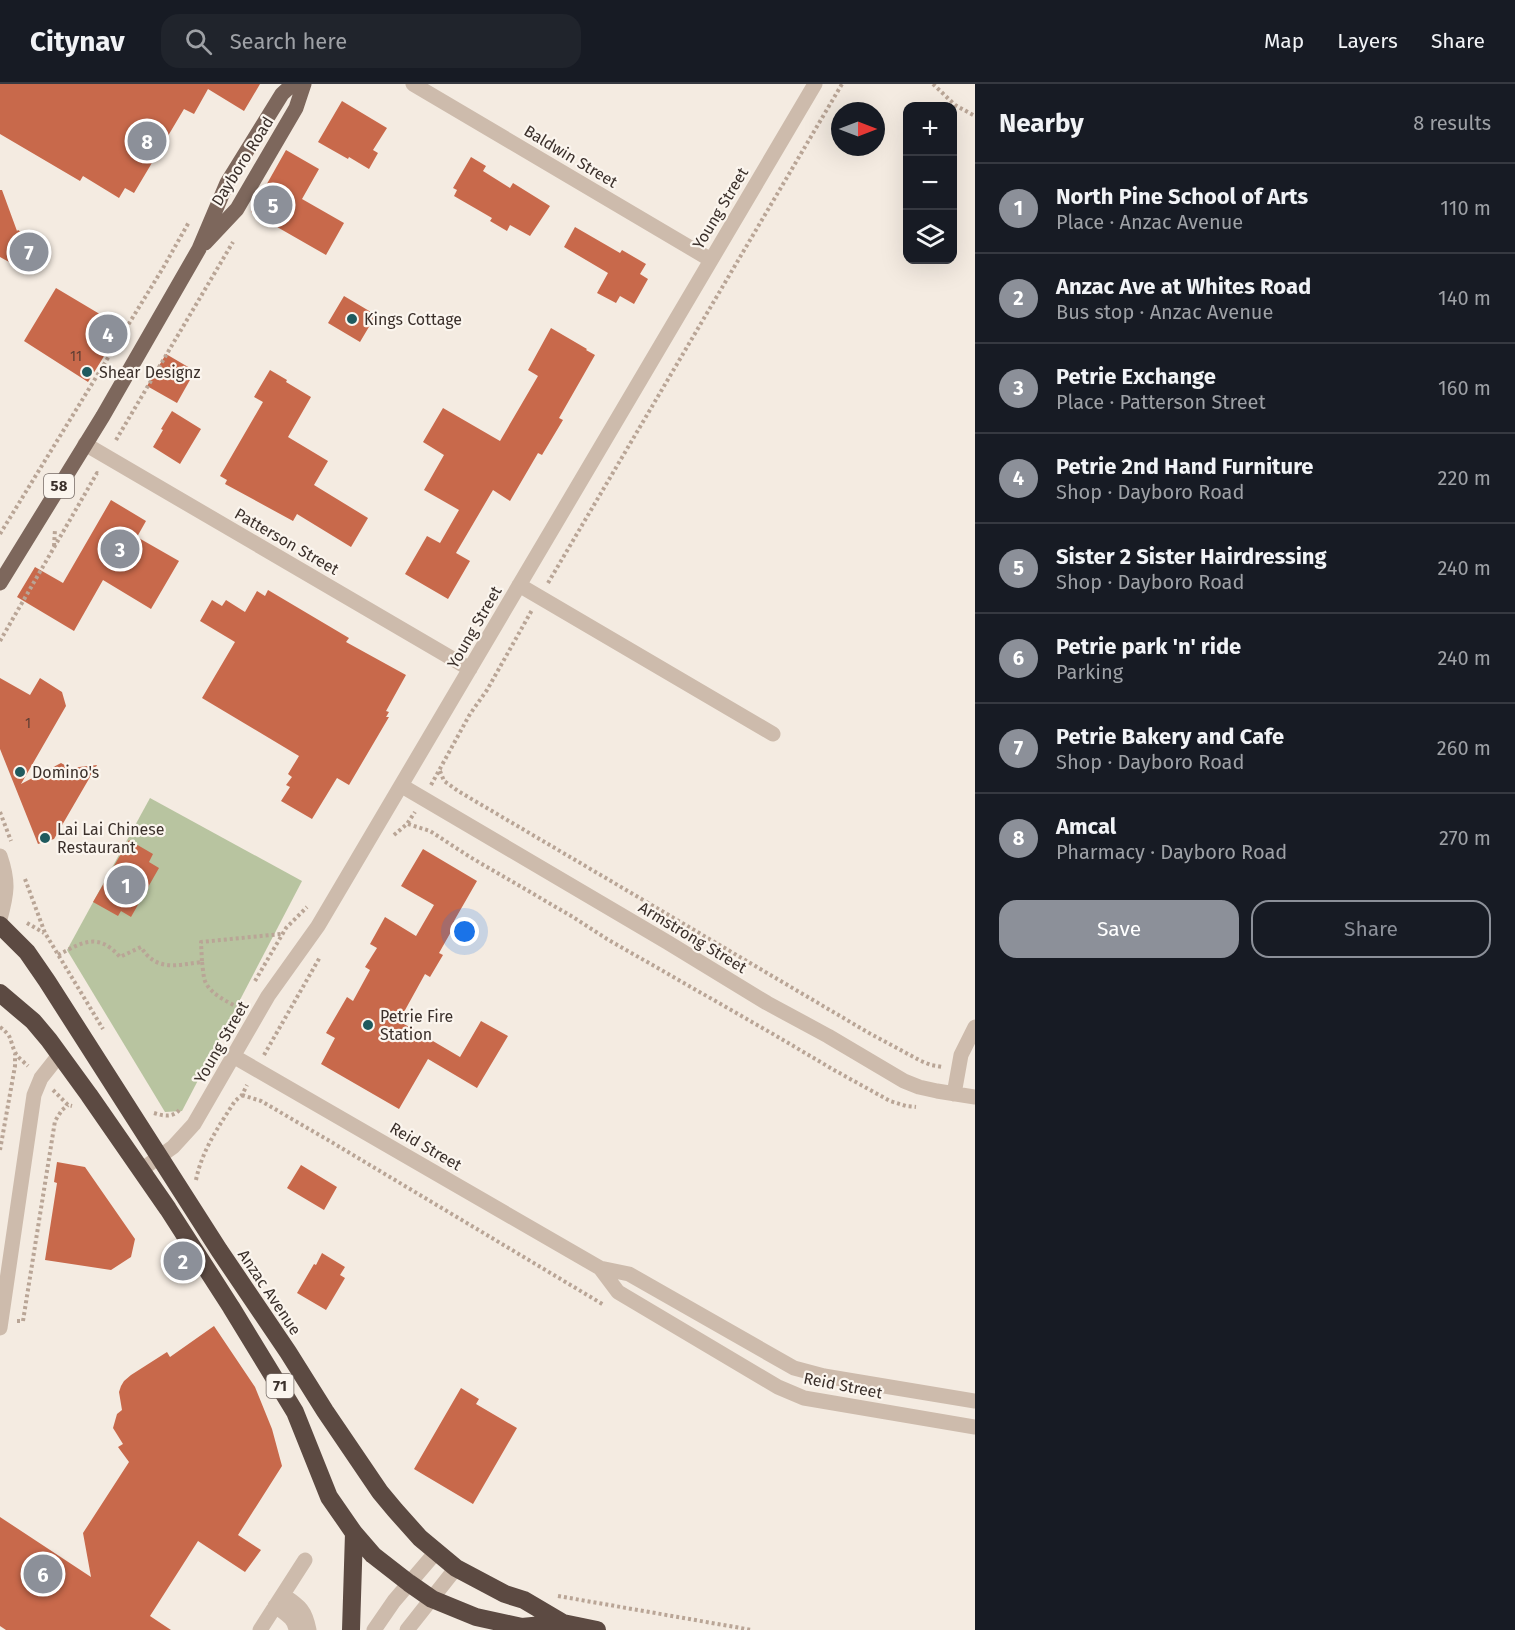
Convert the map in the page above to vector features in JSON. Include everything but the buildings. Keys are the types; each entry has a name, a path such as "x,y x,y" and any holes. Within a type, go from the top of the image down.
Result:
{"highway":[{"name":"Anzac Avenue","path":"0,925 21,945 33,961 166,1152 325,1411 380,1492 406,1523 456,1568 505,1594 524,1600 563,1623"},
{"name":"Anzac Avenue","path":"0,993 33,1021 60,1054 226,1298 295,1412 329,1497 354,1533 373,1555 432,1599 476,1617 522,1627 563,1623 597,1630"},
{"path":"351,1630 354,1533"}],"main road":[{"name":"Dayboro Road","path":"0,583 85,444 199,249 227,183 282,94 292,84"},
{"name":"Dayboro Road","path":"199,249 237,209 296,108 304,84"}],"street":[{"name":"Baldwin Street","path":"413,84 711,260"},
{"name":"Young Street","path":"141,1170 166,1152 194,1124 276,983 318,926 815,84"},
{"name":"Patterson Street","path":"85,444 470,669"},
{"path":"519,585 774,734"},
{"name":"Armstrong Street","path":"402,786 668,942 766,1003 904,1081 919,1087 975,1097"},
{"path":"0,856 6,881 6,895 0,919"},
{"path":"954,1094 961,1055 975,1027"},
{"path":"0,1324 34,1095 41,1078 60,1054"},
{"name":"Reid Street","path":"233,1056 600,1268 629,1274 800,1370 975,1401"},
{"name":"Reid Street","path":"600,1268 618,1292 792,1394 804,1398 975,1426"},
{"path":"374,1630 388,1608 436,1552"},
{"path":"260,1630 305,1560"},
{"path":"407,1630 456,1568"},
{"path":"279,1601 296,1626 296,1630"},
{"path":"279,1601 299,1606 305,1614 309,1630"}],"path":[{"path":"392,838 408,824 470,714 487,690 842,84"},
{"path":"933,84 955,105 975,116"},
{"path":"0,534 192,217"},
{"path":"116,440 237,235"},
{"path":"0,641 97,473"},
{"path":"440,770 444,781 458,791 869,1033 931,1065 958,1069"},
{"path":"0,812 13,845"},
{"path":"408,824 430,831 643,960 890,1101 906,1106 927,1108"},
{"path":"24,876 45,933 108,1037"},
{"path":"250,988 286,928 309,905"},
{"path":"240,1006 239,1008 222,998 208,987 204,980 201,942 282,934"},
{"path":"58,956 82,943 94,940 105,944 120,957 141,947 147,957 160,964 202,962"},
{"path":"183,1102 176,1114 166,1116 153,1110 166,1152 196,1184 204,1152 235,1101 242,1095 321,956"},
{"path":"0,1150 15,1066 15,1053"},
{"path":"0,1324 22,1321 56,1120 68,1105 79,1108"},
{"path":"553,1594 563,1598 752,1630"}],"green space":[{"path":"150,798 302,881 182,1111 165,1112 67,950"}],"place":[{"name":"Amcal","path":"147,141"},
{"name":"Sister 2 Sister Hairdressing","path":"273,205"},
{"name":"Petrie Bakery and Cafe","path":"29,252"},
{"name":"Kings Cottage","path":"352,319"},
{"name":"Petrie 2nd Hand Furniture","path":"108,334"},
{"name":"Shear Designz","path":"87,372"},
{"name":"Petrie Exchange","path":"120,549"},
{"name":"Domino's","path":"20,772"},
{"name":"Lai Lai Chinese Restaurant","path":"45,838"},
{"name":"North Pine School of Arts","path":"126,885"},
{"name":"Petrie Fire Station","path":"368,1025"},
{"name":"Anzac Ave at Whites Road","path":"183,1261"},
{"name":"Petrie park 'n' ride","path":"43,1574"}]}
